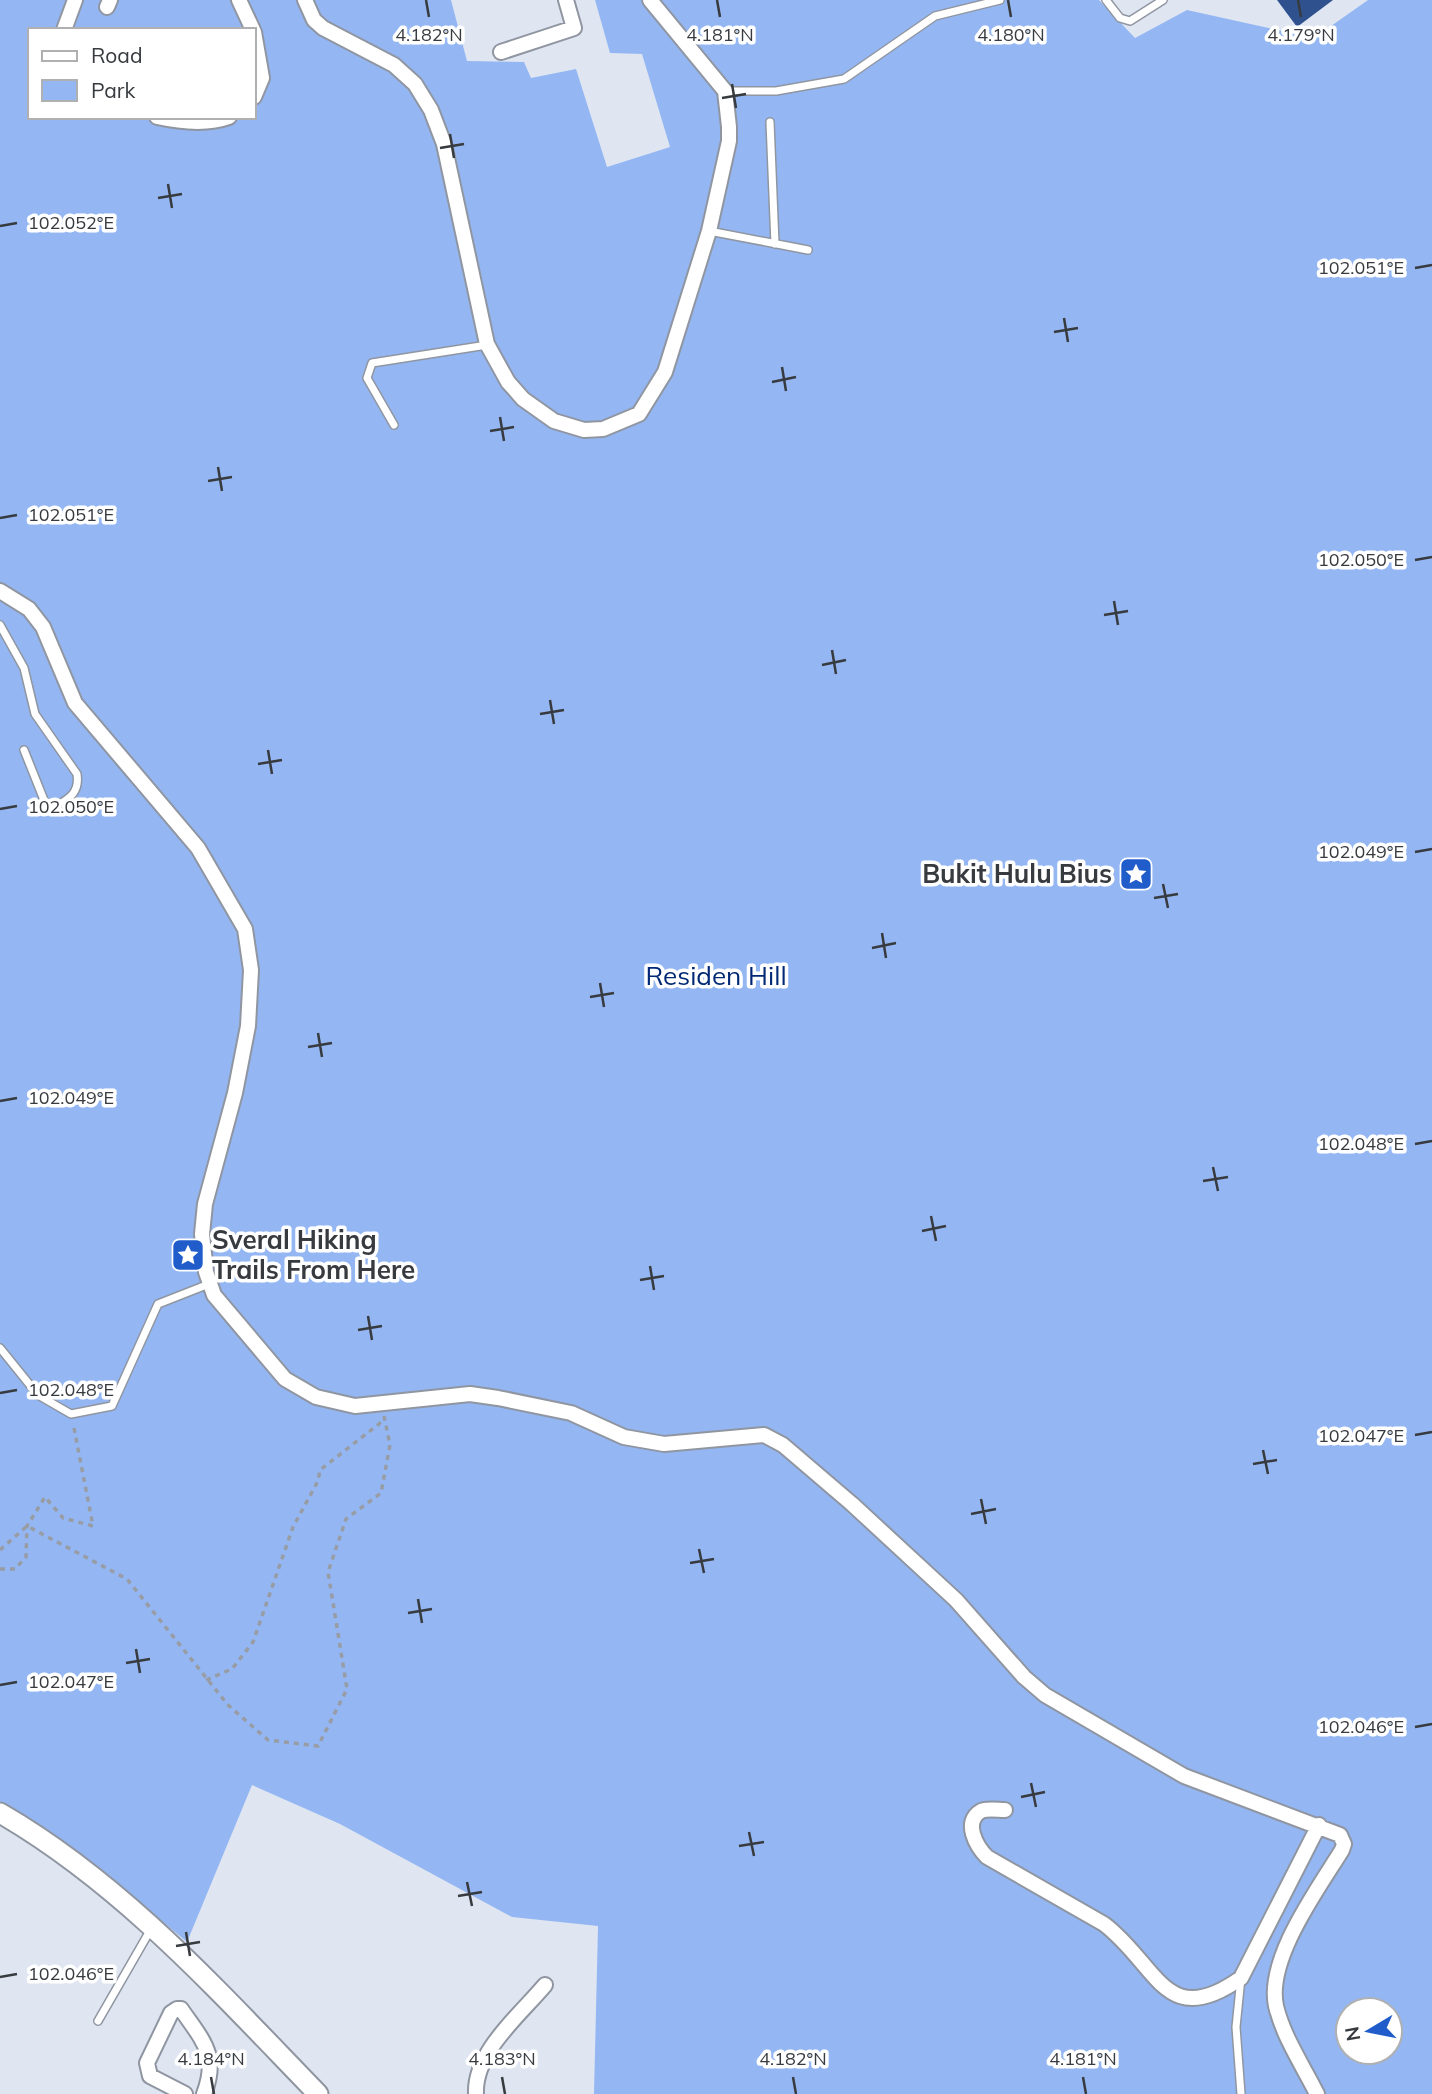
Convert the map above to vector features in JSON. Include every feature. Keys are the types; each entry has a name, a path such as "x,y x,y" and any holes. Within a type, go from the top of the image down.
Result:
{"street":[{"path":"65,28 75,0"},
{"path":"239,0 252,28"},
{"path":"305,0 314,20 323,28 394,65 415,84 431,110 444,144 487,344 508,382 523,400 554,421 584,430 622,423 639,414 665,372 709,231 729,141 725,91 650,0"},
{"path":"501,52 574,28 566,0"},
{"path":"256,47 262,78 256,92"},
{"path":"187,119 223,119"},
{"path":"0,592 29,609 43,627 75,703 198,848 245,929 251,970 248,1026 235,1093 203,1220 209,1284 214,1295 264,1358 285,1379 316,1397 338,1404 381,1404 470,1394 571,1413 624,1437 664,1444 764,1435 783,1445 956,1600 1024,1677 1045,1695 1184,1776 1340,1835 1344,1844 1288,1945 1276,1987 1276,2005 1284,2026 1317,2094"},
{"path":"1005,1810 981,1811 977,1816 973,1829 979,1849 987,1857 1104,1924 1119,1936 1170,1993 1182,1999 1205,1998 1241,1978 1319,1825"},
{"path":"0,1813 73,1861 152,1928 318,2094"},
{"path":"475,2094 478,2071 487,2053 545,1985"},
{"path":"186,2094 149,2077 146,2068 172,2013 179,2009 206,2045 209,2055 211,2074 204,2094"}],"lane":[{"path":"725,91 776,91 844,79 935,16 1000,0"},
{"path":"1106,0 1120,18 1130,21 1163,0"},
{"path":"770,122 775,244"},
{"path":"709,231 808,250"},
{"path":"394,425 367,378 372,362 487,344"},
{"path":"0,625 24,668 35,714 77,774 79,785 72,797 52,808 46,805 24,750"},
{"path":"0,1348 38,1395 71,1415 112,1406 158,1304 209,1284"},
{"path":"99,2021 152,1928"},
{"path":"1241,1978 1236,2027 1241,2094"}],"path":[{"path":"26,1526 127,1579 206,1680 228,1705 268,1740 318,1746 347,1689 328,1572 346,1520 381,1493 390,1445 381,1404"},
{"path":"0,1550 26,1526 45,1497 63,1518 93,1526 71,1415"},
{"path":"206,1680 232,1669 253,1642 293,1527 318,1481 320,1470 384,1420"},
{"path":"0,1569 15,1569 26,1557 26,1526"}],"green space":[{"name":"Residen Hill","path":"0,0 451,0 467,61 524,62 531,78 576,69 607,167 670,147 642,54 610,53 595,0 1099,0 1135,38 1187,10 1314,38 1368,0 1432,0 1432,2094 594,2094 598,1926 512,1917 340,1824 252,1785 187,1942 91,1862 0,1819"}],"building":[{"path":"1277,0 1333,0 1297,27"}],"place":[{"name":"Bukit Hulu Bius","path":"1136,874"},
{"name":"Sveral Hiking Trails From Here","path":"188,1255"}]}
